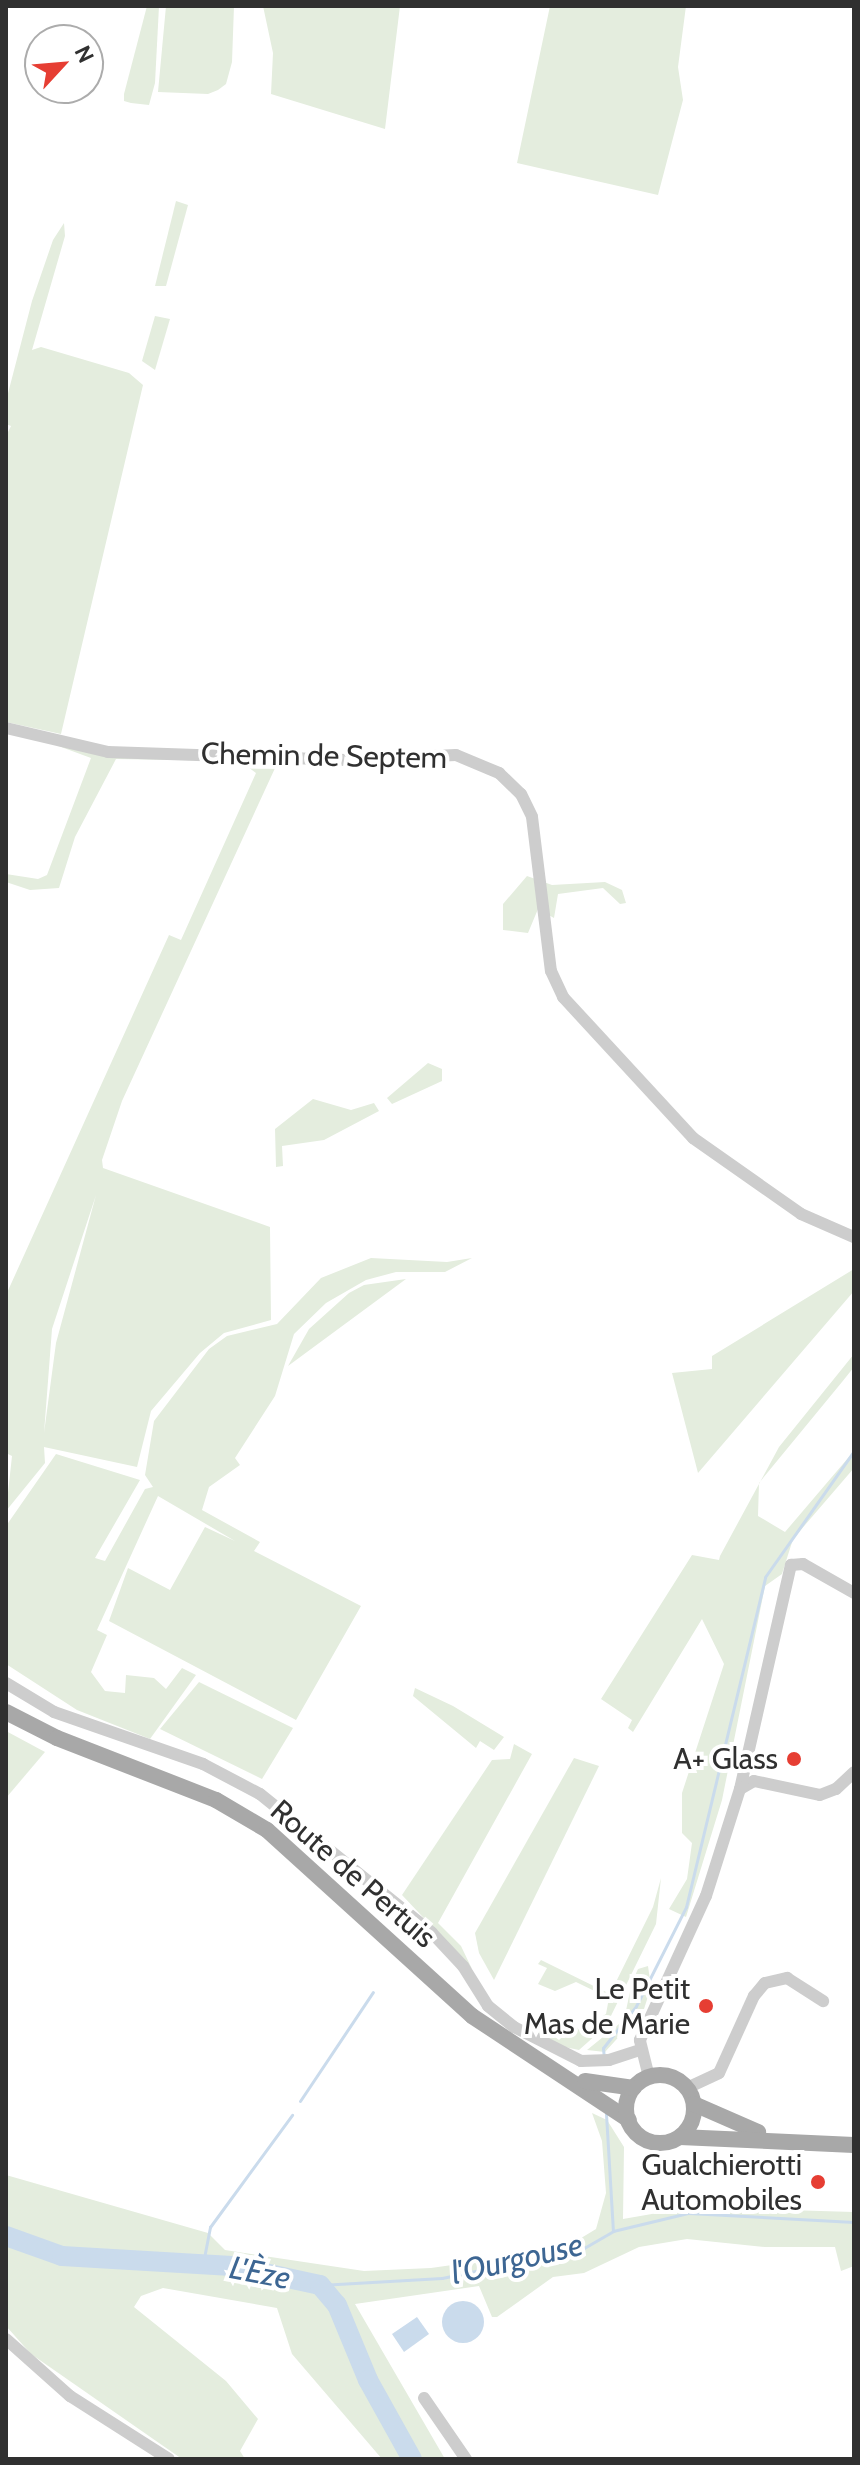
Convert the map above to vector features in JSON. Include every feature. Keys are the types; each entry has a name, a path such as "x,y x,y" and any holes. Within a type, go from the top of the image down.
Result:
{"main road":[{"name":"Route de Pertuis","path":"6,1712 57,1738 183,1785 258,1824 325,1878 463,2009 629,2120"},
{"name":"Route de Pertuis","path":"558,2071 601,2087 634,2088"},
{"path":"787,2140 721,2119 690,2096 674,2078 649,2077 634,2088 629,2120 650,2141 680,2137 854,2145"},
{"path":"680,2137 691,2122 690,2096"}],"street":[{"name":"Chemin de Septem","path":"6,728 108,752 346,760 456,755 499,773 521,794 532,817 551,971 563,997 693,1138 801,1214 854,1237"},
{"path":"649,2077 639,2050 650,2015 706,1896 740,1789 787,1570 803,1564 851,1591"},
{"path":"6,1683 54,1712 203,1764 260,1794 424,1926 459,1961 495,2013 526,2034 581,2061 602,2061 639,2050"},
{"path":"740,1789 754,1781 824,1794 854,1772"},
{"path":"690,2096 719,2073 763,1984 787,1978 823,2001"},
{"path":"6,2339 70,2396 169,2459"},
{"path":"424,2398 466,2459"}],"green space":[{"path":"147,6 159,6 155,83 149,105 124,101"},
{"path":"166,6 234,6 232,62 226,84 218,90 208,94 158,92"},
{"path":"263,6 400,6 385,129 271,94 273,53"},
{"path":"550,6 686,6 678,67 683,100 658,195 517,163"},
{"path":"176,201 188,205 166,286 155,286"},
{"path":"64,223 65,236 32,350 41,347 129,373 143,385 61,734 6,722 6,436 11,426 6,424 6,401 32,301 53,240"},
{"path":"155,316 170,319 155,370 142,361"},
{"path":"53,744 274,762 276,766 122,1101 102,1160 103,1168 270,1227 271,1320 224,1333 200,1353 151,1411 137,1467 44,1447 45,1463 6,1511 12,1456 6,1453 6,1295 169,935 181,940 256,773 240,761 116,759 75,837 59,888 30,890 6,882 6,874 38,879 47,875 91,758","holes":["96,1195 56,1343 44,1433 52,1329"]},
{"path":"527,876 552,885 605,882 622,890 626,903 620,904 603,888 558,894 554,918 538,909 528,933 503,930 503,904"},
{"path":"428,1063 442,1069 442,1081 392,1104 387,1098"},
{"path":"313,1099 351,1110 374,1103 379,1111 324,1140 282,1146 283,1166 276,1167 275,1129"},
{"path":"371,1258 447,1262 472,1258 445,1272 396,1272 366,1280 326,1303 294,1334 275,1396 235,1458 240,1465 209,1487 202,1510 260,1542 254,1551 361,1606 296,1720 109,1621 128,1568 170,1590 205,1527 235,1541 158,1496 97,1630 107,1635 91,1672 105,1691 125,1693 126,1675 154,1678 166,1689 182,1668 196,1675 150,1739 77,1710 6,1664 6,1526 56,1454 140,1480 95,1558 105,1561 145,1489 153,1487 145,1475 154,1421 209,1349 227,1336 277,1324 321,1278"},
{"path":"854,1269 854,1291 698,1473 672,1373 712,1369 712,1356"},
{"path":"406,1279 288,1366 309,1329 349,1293 364,1285"},
{"path":"854,1354 854,1367 761,1481 779,1447"},
{"path":"854,1451 854,1468 793,1539 782,1574 765,1586 722,1800 686,1917 669,1909 687,1879 692,1843 682,1833 682,1793 724,1664 702,1619 633,1732 628,1728 632,1720 601,1699 692,1555 719,1560 759,1484 758,1516 785,1532"},
{"path":"199,1682 293,1728 262,1779 160,1729"},
{"path":"415,1688 453,1706 504,1737 494,1750 480,1741 476,1748 413,1696"},
{"path":"6,1731 45,1752 6,1798"},
{"path":"514,1744 532,1754 438,1923 461,1946 472,1969 402,1895 492,1760 510,1759"},
{"path":"574,1758 599,1766 494,1980 479,1953 475,1933"},
{"path":"661,1878 656,1924 606,2026 579,2050 560,2046 529,2026 536,2015 540,2026 559,2040 565,2034 557,2025 570,2017 579,2030 606,2014 609,1998 576,1982 555,1991 538,1984 547,1968 538,1964 541,1960 610,1994 653,1907"},
{"path":"648,1966 651,1987 644,2009 605,2052 587,2050 624,2020 632,1982 638,1969"},
{"path":"592,2113 607,2120 624,2147 623,2219 692,2207 854,2212 854,2266 841,2271 835,2247 765,2247 687,2239 639,2247 584,2273 553,2277 497,2317 492,2317 479,2286 355,2304 445,2459 382,2459 292,2354 277,2308 163,2288 141,2296 134,2307 226,2381 258,2419 240,2451 245,2459 182,2459 31,2354 6,2326 6,2175 208,2233 225,2250 364,2271 431,2268 563,2249 596,2229 606,2193 602,2141"}],"water":[{"path":"463,2301 478,2307 484,2322 478,2337 463,2343 448,2337 442,2322 448,2307"},
{"path":"417,2317 429,2334 404,2352 392,2334"}],"waterway":[{"path":"604,2058 603,2048 636,2006 686,1907 765,1577 854,1451"},
{"path":"300,2101 373,1992"},
{"path":"606,2114 613,2231"},
{"path":"203,2263 210,2227 292,2115"},
{"name":"l'Ourgouse","path":"320,2285 442,2278 584,2248 613,2231 688,2213 854,2222"},
{"name":"L'Èze","path":"6,2236 62,2256 232,2266 320,2285 337,2305 368,2380 412,2459"}],"place":[{"name":"A+ Glass","path":"794,1759"},
{"name":"Le Petit Mas de Marie","path":"706,2006"},
{"name":"Gualchierotti Automobiles","path":"818,2182"}]}
